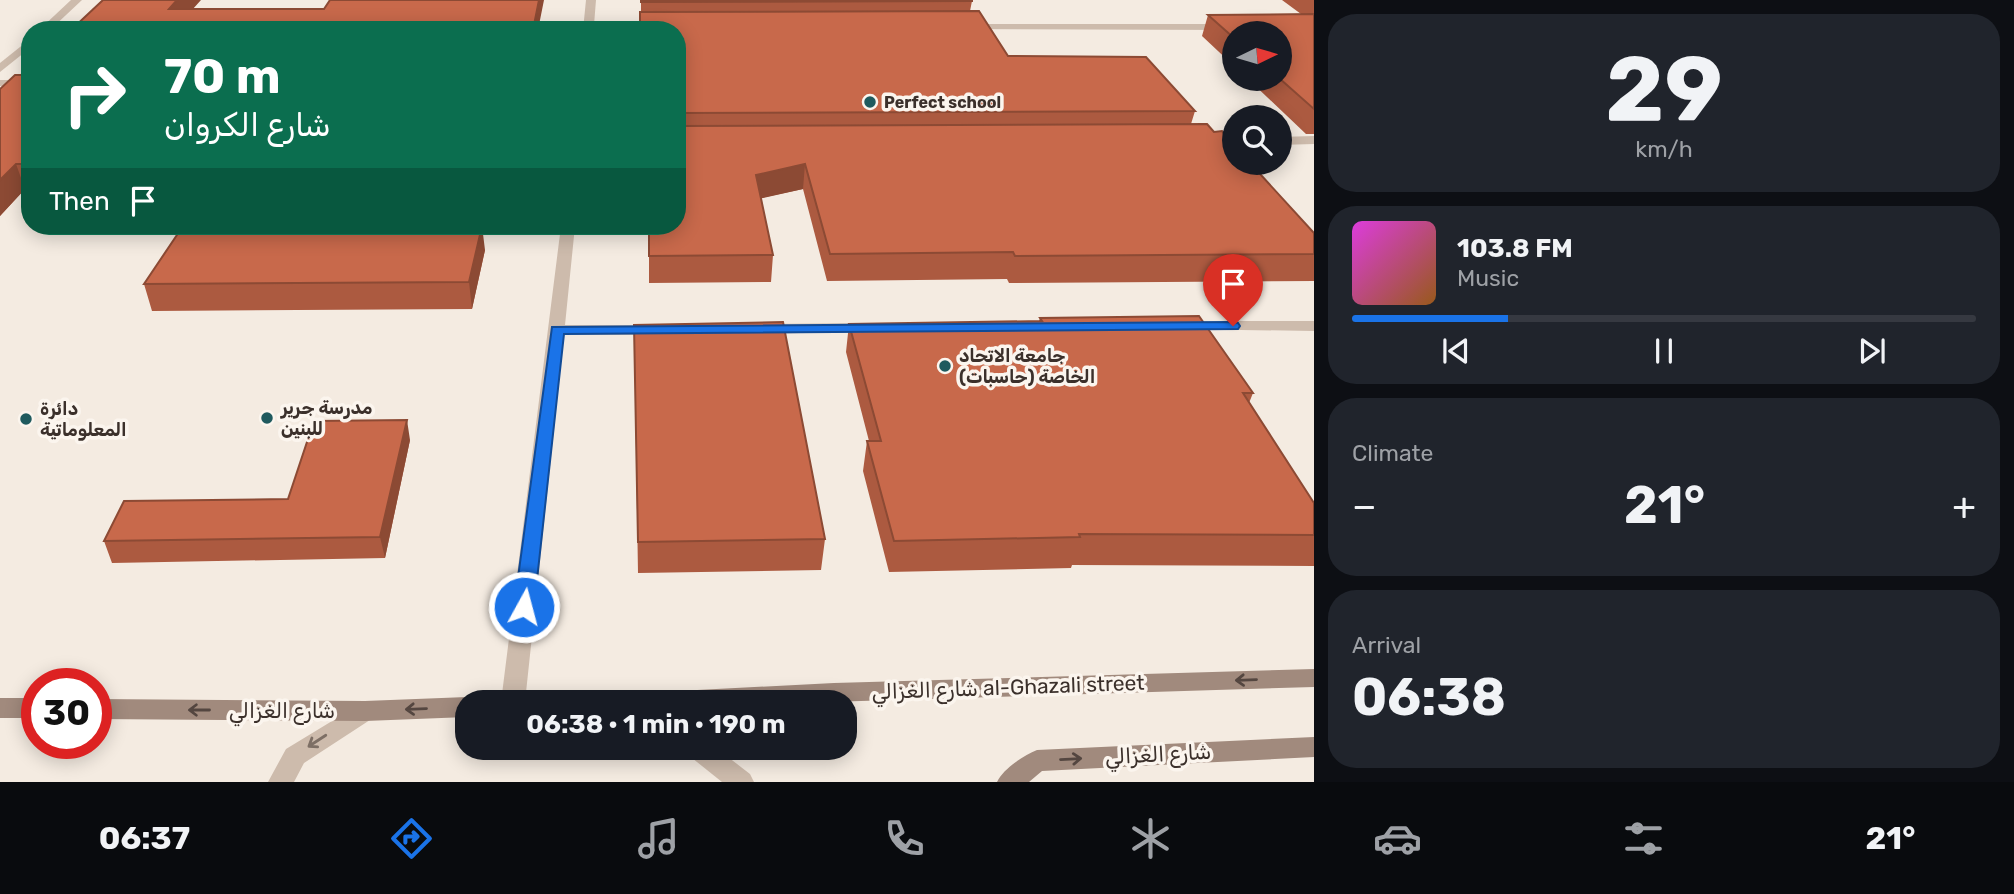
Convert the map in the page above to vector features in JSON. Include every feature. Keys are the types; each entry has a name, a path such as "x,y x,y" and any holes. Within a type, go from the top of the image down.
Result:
{"main road":[{"name":"شارع الغزالي al-Ghazali street","path":"857,691 1314,678"},
{"name":"شارع الغزالي","path":"112,709 365,711 455,707"},
{"path":"0,708 21,708"},
{"name":"شارع الغزالي","path":"1010,782 1037,761 1314,747"}],"street":[{"path":"54,21 77,0"},
{"path":"589,21 591,0"},
{"path":"949,27 1222,26"},
{"path":"0,69 21,50"},
{"path":"0,83 21,83"},
{"path":"1292,141 1314,141"},
{"path":"514,690 567,235"},
{"path":"1163,326 1314,326"},
{"path":"750,329 887,328"},
{"path":"557,330 681,329"},
{"path":"281,782 295,756 365,711"},
{"path":"713,760 741,782"}],"building":[{"path":"103,0 177,0 169,9 324,9 330,0 539,0 535,21 81,21"},
{"path":"972,0 972,1 641,2"},
{"path":"979,11 1008,56 1146,57 1195,111 686,113 686,21 640,21 640,12"},
{"path":"1314,14 1314,109 1292,90 1292,21 1222,21 1222,27 1208,15"},
{"path":"15,75 21,75 21,164 16,164 0,180 0,89"},
{"path":"1207,124 1214,132 1222,131 1222,175 1261,175 1314,233 1314,254 830,254 805,164 756,175 773,255 649,256 649,235 686,235 686,126"},
{"path":"177,235 480,235 469,282 144,284"},
{"path":"1199,316 1253,393 1243,393 1314,503 1314,535 1079,534 1080,537 894,541 867,441 881,441 849,324"},
{"path":"783,322 825,539 638,542 634,325"},
{"path":"407,420 380,537 104,541 124,501 288,499 314,421"}],"place":[{"name":"Perfect school","path":"870,102"},
{"name":"جامعة الاتحاد الخاصة (حاسبات)","path":"945,366"},
{"name":"مدرسة جرير للبنين","path":"267,418"},
{"name":"دائرة المعلوماتية","path":"26,419"}],"route":[{"path":"524,607 557,330 1233,326"}]}
